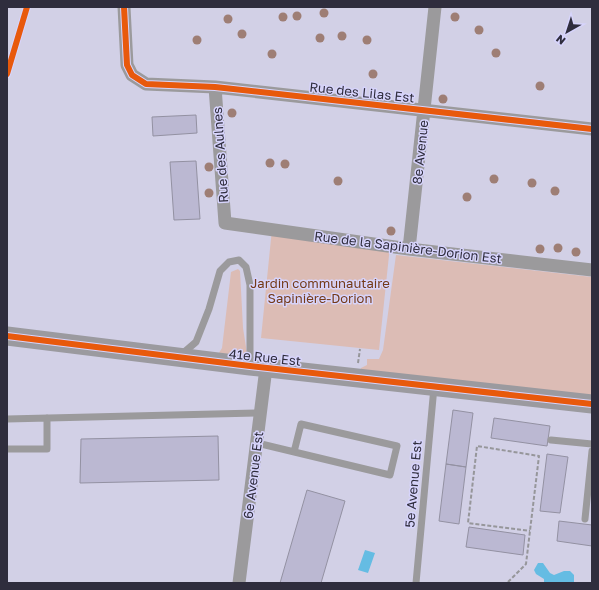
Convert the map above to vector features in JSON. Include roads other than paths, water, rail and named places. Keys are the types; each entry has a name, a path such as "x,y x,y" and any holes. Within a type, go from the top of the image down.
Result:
{"street":[{"name":"Rue des Lilas Est","path":"124,7 127,65 132,75 146,84 215,87 592,129"},
{"name":"8e Avenue","path":"409,249 435,7"},
{"name":"Rue des Aulnes","path":"215,87 225,223"},
{"name":"Rue de la Sapinière-Dorion Est","path":"225,223 409,249 592,270"},
{"name":"41e Rue Est","path":"7,336 258,367 592,404"},
{"name":"6e Avenue Est","path":"240,583 260,413 258,367"}],"lane":[{"path":"176,357 187,351 196,342 209,309 220,271 229,262 239,260 246,267 250,284 258,367"},
{"name":"5e Avenue Est","path":"416,583 434,387"},
{"path":"7,419 260,413"},
{"path":"7,449 47,449 47,418"},
{"path":"257,443 294,452 390,475 396,446 301,424 294,452"},
{"path":"551,440 592,444"},
{"path":"585,519 592,451"}],"water":[{"path":"365,550 375,553 368,573 358,570"},
{"path":"538,563 543,563 550,573 554,575 564,571 570,571 574,575 574,583 544,583 544,579 536,574 534,570"}],"park label":[{"name":"Jardin communautaire Sapinière-Dorion","path":"320,290"}]}
